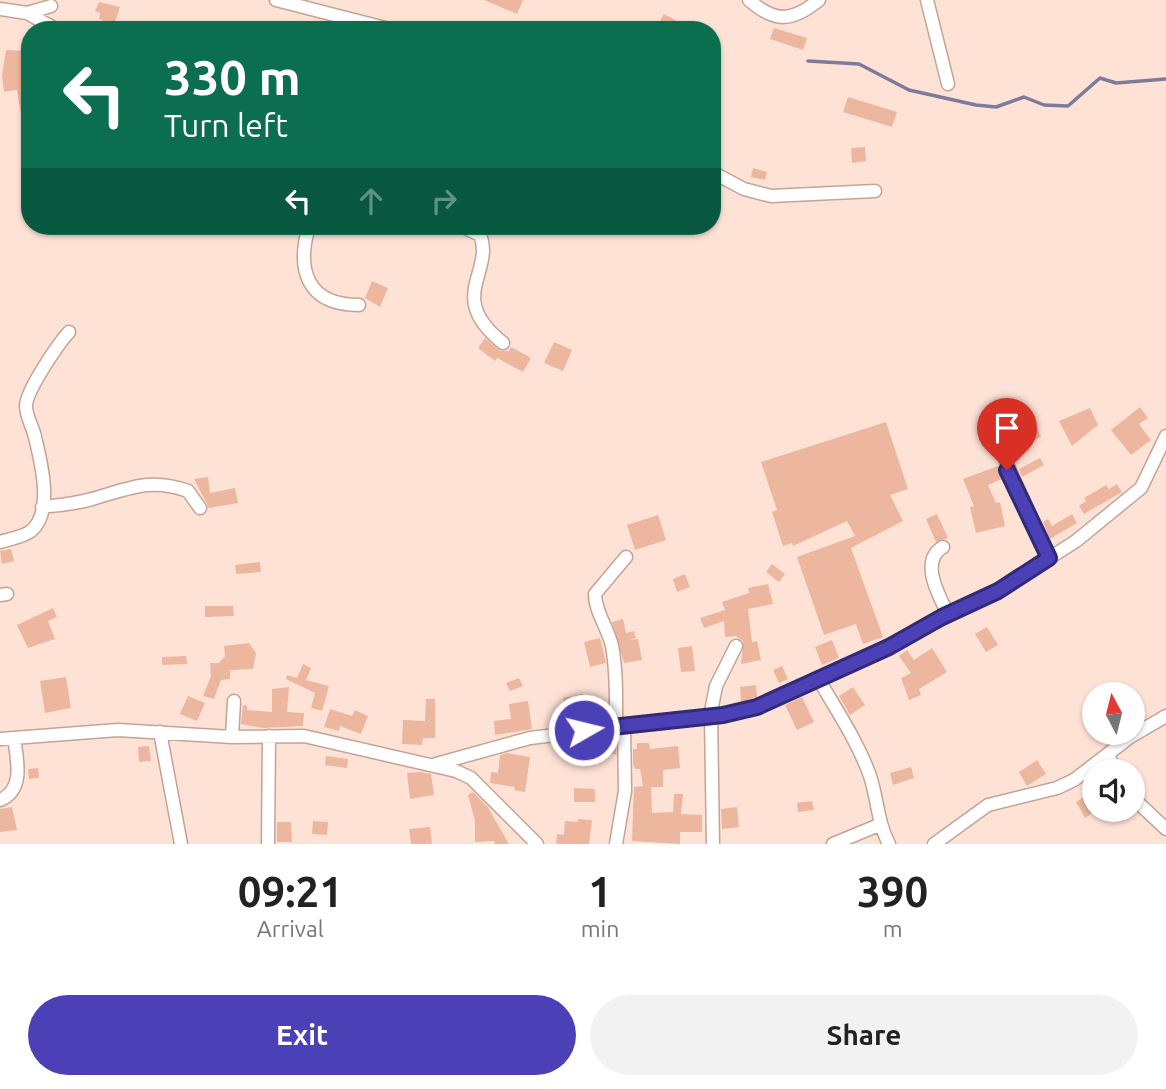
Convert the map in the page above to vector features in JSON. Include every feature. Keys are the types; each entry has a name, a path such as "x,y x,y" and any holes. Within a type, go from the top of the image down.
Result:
{"street":[{"path":"276,0 327,6 360,21"},
{"path":"749,0 765,14 783,18 803,13 819,0"},
{"path":"927,0 947,84"},
{"path":"27,13 51,3 53,21"},
{"path":"0,9 27,13 40,21"},
{"path":"721,177 744,189 771,196 876,191"},
{"path":"307,235 302,264 309,283 323,298 340,305 359,305"},
{"path":"480,235 484,245 474,286 474,304 491,333 503,343"},
{"path":"0,541 30,531 41,516 43,483 28,415 27,398 57,344 69,332"},
{"path":"436,764 530,738 620,725 711,717 757,707 819,680 998,591 1076,541 1141,488 1166,436"},
{"path":"1000,448 1049,558"},
{"path":"42,507 92,499 129,486 149,483 188,491 200,508"},
{"path":"943,547 933,558 932,569 948,614"},
{"path":"616,844 625,791 620,725 613,650 607,626 595,601 595,594 626,557"},
{"path":"713,844 711,717 716,686 736,646"},
{"path":"819,680 860,752 873,785 879,825 889,844"},
{"path":"232,737 234,701"},
{"path":"934,844 988,805 1066,784 1130,737 1166,716"},
{"path":"0,739 118,730 232,737 304,736 380,755 436,764 471,778 537,844"},
{"path":"160,732 181,844"},
{"path":"268,844 269,736"},
{"path":"0,800 13,791 18,775 14,738"},
{"path":"1108,754 1110,759"},
{"path":"1145,809 1166,829"},
{"path":"833,844 879,825"}],"building":[{"path":"484,0 523,0 517,14"},
{"path":"99,2 120,7 115,21 103,21 99,19 100,13 95,11"},
{"path":"664,14 677,21 660,21"},
{"path":"774,28 807,38 803,50 770,39"},
{"path":"6,50 21,51 21,114 17,90 4,92 2,75"},
{"path":"848,97 897,112 892,127 843,112"},
{"path":"865,147 866,161 852,163 851,148"},
{"path":"753,168 767,172 765,180 751,177"},
{"path":"372,281 388,288 380,307 365,298"},
{"path":"485,338 500,351 509,351 511,347 531,358 523,372 497,358 495,361 478,348"},
{"path":"554,342 572,350 563,371 544,363"},
{"path":"1140,407 1148,418 1139,424 1151,440 1131,455 1111,430"},
{"path":"1090,408 1098,425 1072,446 1059,421"},
{"path":"886,422 908,489 890,495 903,521 851,548 883,637 863,644 856,624 824,635 797,557 855,536 847,521 793,546 792,543 783,546 772,512 777,510 761,462"},
{"path":"1035,424 1041,437 1011,450 1002,440"},
{"path":"1040,458 1044,465 1022,477 1019,469"},
{"path":"998,466 1002,479 988,485 996,503 1000,502 1005,526 976,533 970,507 974,506 963,479"},
{"path":"208,477 210,493 235,488 238,503 209,508 194,479"},
{"path":"1117,484 1122,492 1084,514 1079,506 1086,501 1084,498 1106,485 1109,489"},
{"path":"937,514 948,538 936,542 926,519"},
{"path":"1072,514 1077,523 1050,539 1043,522 1048,519 1052,526"},
{"path":"658,515 666,540 635,550 627,525"},
{"path":"11,549 14,561 2,564 0,551"},
{"path":"260,562 261,572 236,574 235,565"},
{"path":"772,564 785,574 779,582 766,572"},
{"path":"685,574 690,587 677,592 673,579"},
{"path":"768,584 773,604 748,609 752,642 757,641 761,660 741,664 743,641 736,636 725,637 724,621 704,628 700,618 725,610 722,602 749,593 748,588"},
{"path":"205,606 233,606 234,616 205,617"},
{"path":"53,608 57,617 48,621 55,639 28,648 17,625"},
{"path":"623,619 626,633 634,631 636,638 628,640 638,639 642,660 624,663 612,622"},
{"path":"987,627 998,645 986,652 975,634"},
{"path":"600,638 606,663 590,667 584,642"},
{"path":"832,640 839,658 822,665 815,647"},
{"path":"249,643 256,653 253,669 230,670 230,679 221,680 214,699 203,696 211,676 210,663 219,663 225,656 224,646"},
{"path":"692,646 695,671 681,672 678,648"},
{"path":"932,648 947,672 919,689 921,695 909,700 901,678 911,673 899,656 907,650 914,660"},
{"path":"186,656 187,664 162,665 162,657"},
{"path":"303,664 311,668 306,680 329,686 322,711 311,708 315,693 286,679 287,675 297,678"},
{"path":"782,666 788,679 779,683 773,670"},
{"path":"66,677 71,708 45,713 40,681"},
{"path":"519,678 523,686 510,691 506,683"},
{"path":"756,685 757,697 741,702 740,687"},
{"path":"289,687 287,712 304,713 303,726 263,728 241,724 243,705 247,706 247,710 272,712 272,689"},
{"path":"853,687 865,705 850,715 839,696"},
{"path":"583,694 587,714 567,718 563,698"},
{"path":"188,696 205,703 197,721 180,714"},
{"path":"802,697 814,722 797,730 785,705"},
{"path":"426,699 435,699 435,738 423,738 422,745 402,744 403,720 425,721"},
{"path":"528,701 532,729 495,735 494,721 511,719 509,704"},
{"path":"330,709 352,716 355,710 368,716 361,734 340,726 339,731 324,727"},
{"path":"615,737 616,754 598,754 598,739"},
{"path":"637,743 649,743 650,749 678,746 680,768 663,770 663,787 651,787 652,813 673,812 674,794 683,794 681,814 702,815 702,832 680,832 680,844 632,841 634,787 643,786 640,769 635,769 633,764 633,749 637,749"},
{"path":"149,746 151,761 139,762 138,747"},
{"path":"507,753 530,757 525,792 514,790 515,787 490,783 491,772 498,773 500,755"},
{"path":"326,756 348,759 347,768 325,765"},
{"path":"1037,760 1046,774 1027,786 1019,772"},
{"path":"911,767 914,778 893,785 890,773"},
{"path":"38,768 39,778 29,779 28,769"},
{"path":"407,773 431,774 434,795 410,799"},
{"path":"574,788 595,789 595,802 574,802"},
{"path":"473,792 487,806 509,844 495,844 494,841 475,842 475,821 468,795"},
{"path":"1082,798 1082,813 1076,802"},
{"path":"812,801 814,810 798,812 797,803"},
{"path":"12,807 17,830 0,832 0,809"},
{"path":"737,807 739,827 722,829 721,809"},
{"path":"578,819 592,820 589,844 556,844 557,834 564,835 565,821 578,822"},
{"path":"313,821 328,822 327,835 312,834"},
{"path":"277,822 291,822 292,842 277,842"},
{"path":"430,827 432,844 411,844 409,829"}],"waterway":[{"path":"808,61 859,64 909,90 996,107 1024,97 1044,105 1068,106 1100,78 1116,83 1166,79"}],"route":[{"path":"584,730 723,715 757,707 889,647 1026,575 1049,558 1007,470"}]}
